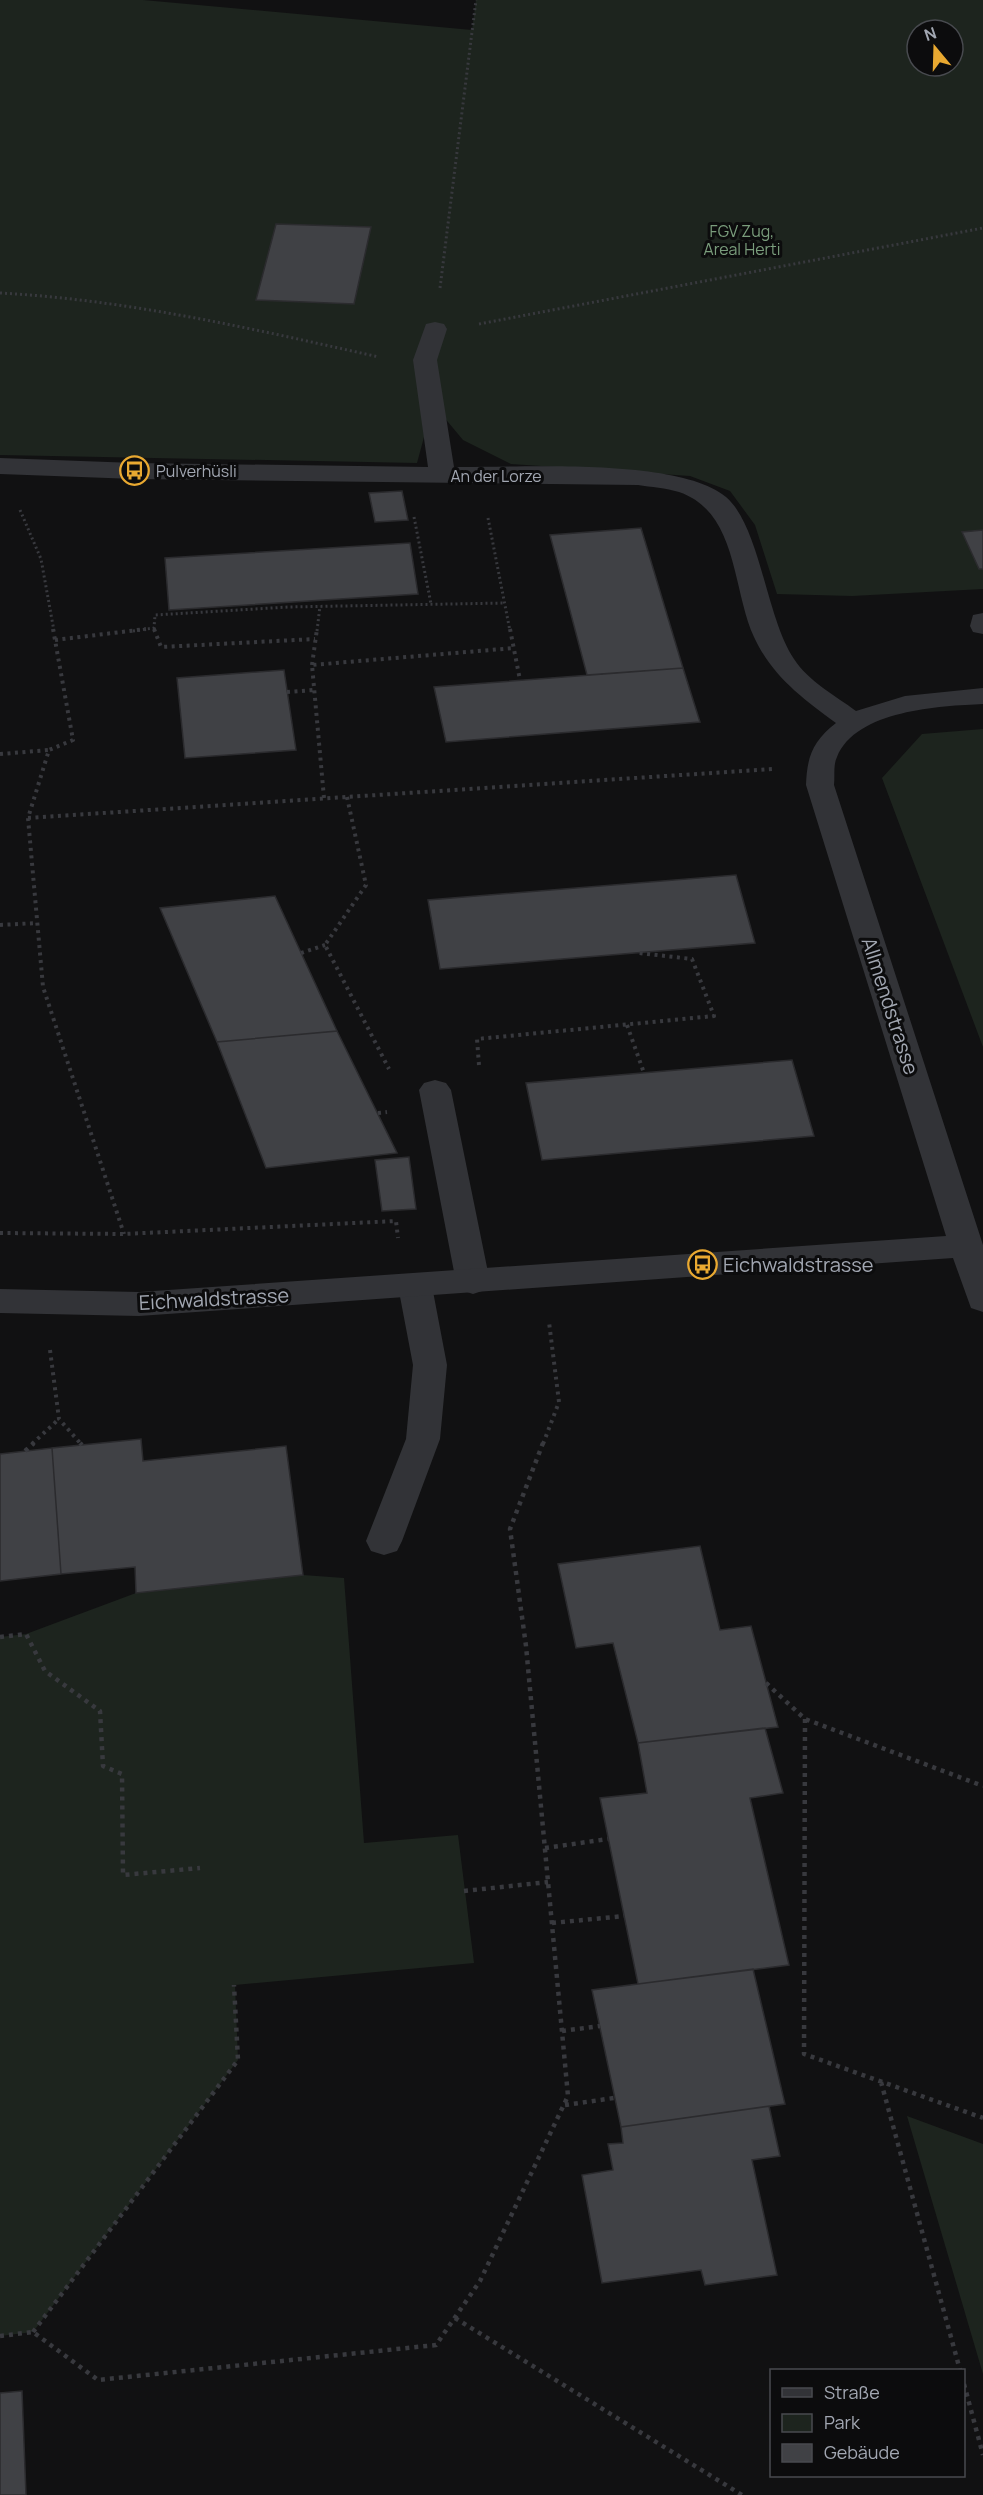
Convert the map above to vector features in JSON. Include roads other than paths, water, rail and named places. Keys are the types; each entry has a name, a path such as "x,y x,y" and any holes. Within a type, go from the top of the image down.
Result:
{"street":[{"path":"435,329 425,360 442,476"},
{"name":"An der Lorze","path":"0,466 442,476 638,477 687,486 717,503 733,526 767,636 784,666 810,691 855,723"},
{"path":"983,621 983,626"},
{"path":"855,723 878,711 912,702 983,696"},
{"name":"Allmendstrasse","path":"855,723 830,743 818,769 824,796 983,1300"},
{"path":"435,1090 473,1282"},
{"name":"Eichwaldstrasse","path":"0,1301 139,1304 966,1246"},
{"path":"384,1541 423,1439 430,1365 415,1286"}],"place":[{"name":"Pulverhüsli","path":"135,471"},
{"name":"Eichwaldstrasse","path":"702,1265"}],"park label":[{"name":"FGV Zug, Areal Herti","path":"742,240"}]}
